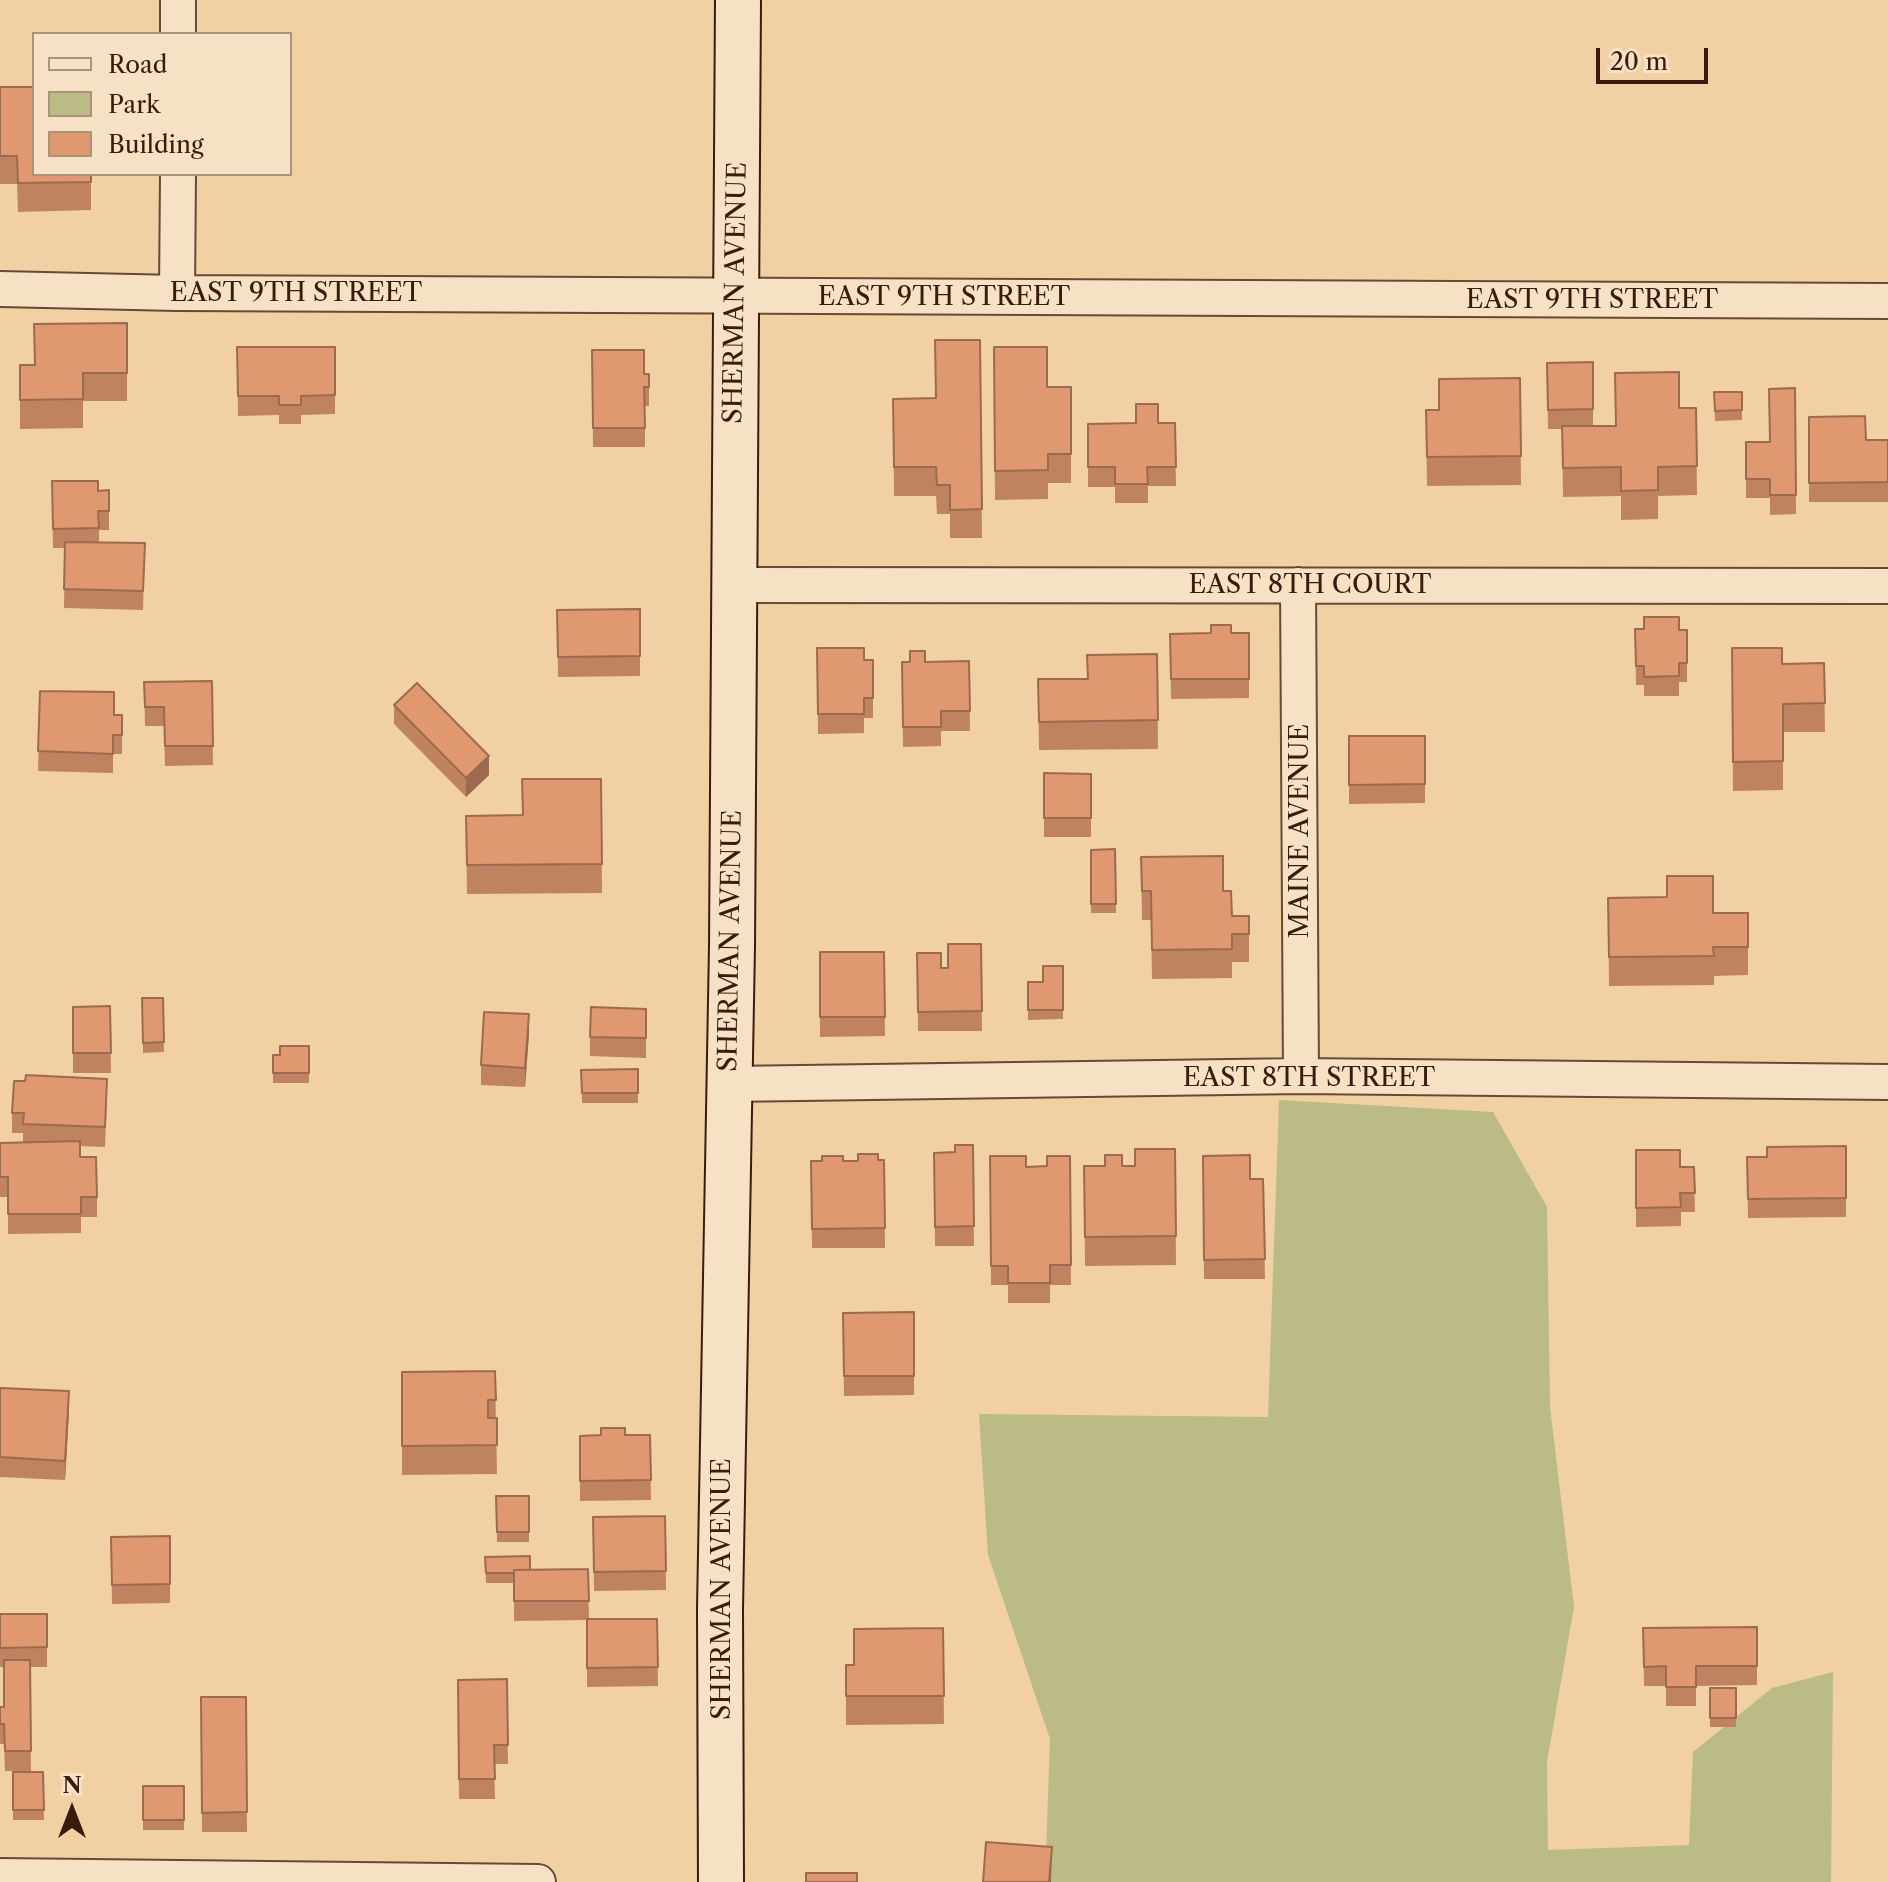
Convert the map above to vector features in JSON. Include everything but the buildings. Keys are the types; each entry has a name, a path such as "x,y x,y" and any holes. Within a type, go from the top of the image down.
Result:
{"street":[{"path":"178,0 178,32"},
{"name":"SHERMAN AVENUE","path":"721,1882 720,1609 732,946 738,0"},
{"path":"177,293 178,176"},
{"name":"EAST 9TH STREET","path":"0,289 177,293 1888,301"},
{"name":"EAST 8TH COURT","path":"733,585 1888,586"},
{"name":"MAINE AVENUE","path":"1298,585 1301,1076"},
{"name":"EAST 8TH STREET","path":"729,1084 1301,1076 1888,1082"},
{"path":"0,1876 538,1882"}],"green space":[{"path":"1279,1100 1493,1112 1547,1207 1550,1407 1574,1607 1547,1762 1548,1850 1689,1845 1693,1752 1772,1688 1833,1672 1831,1882 1045,1882 1050,1739 988,1555 979,1414 1268,1417"}]}
